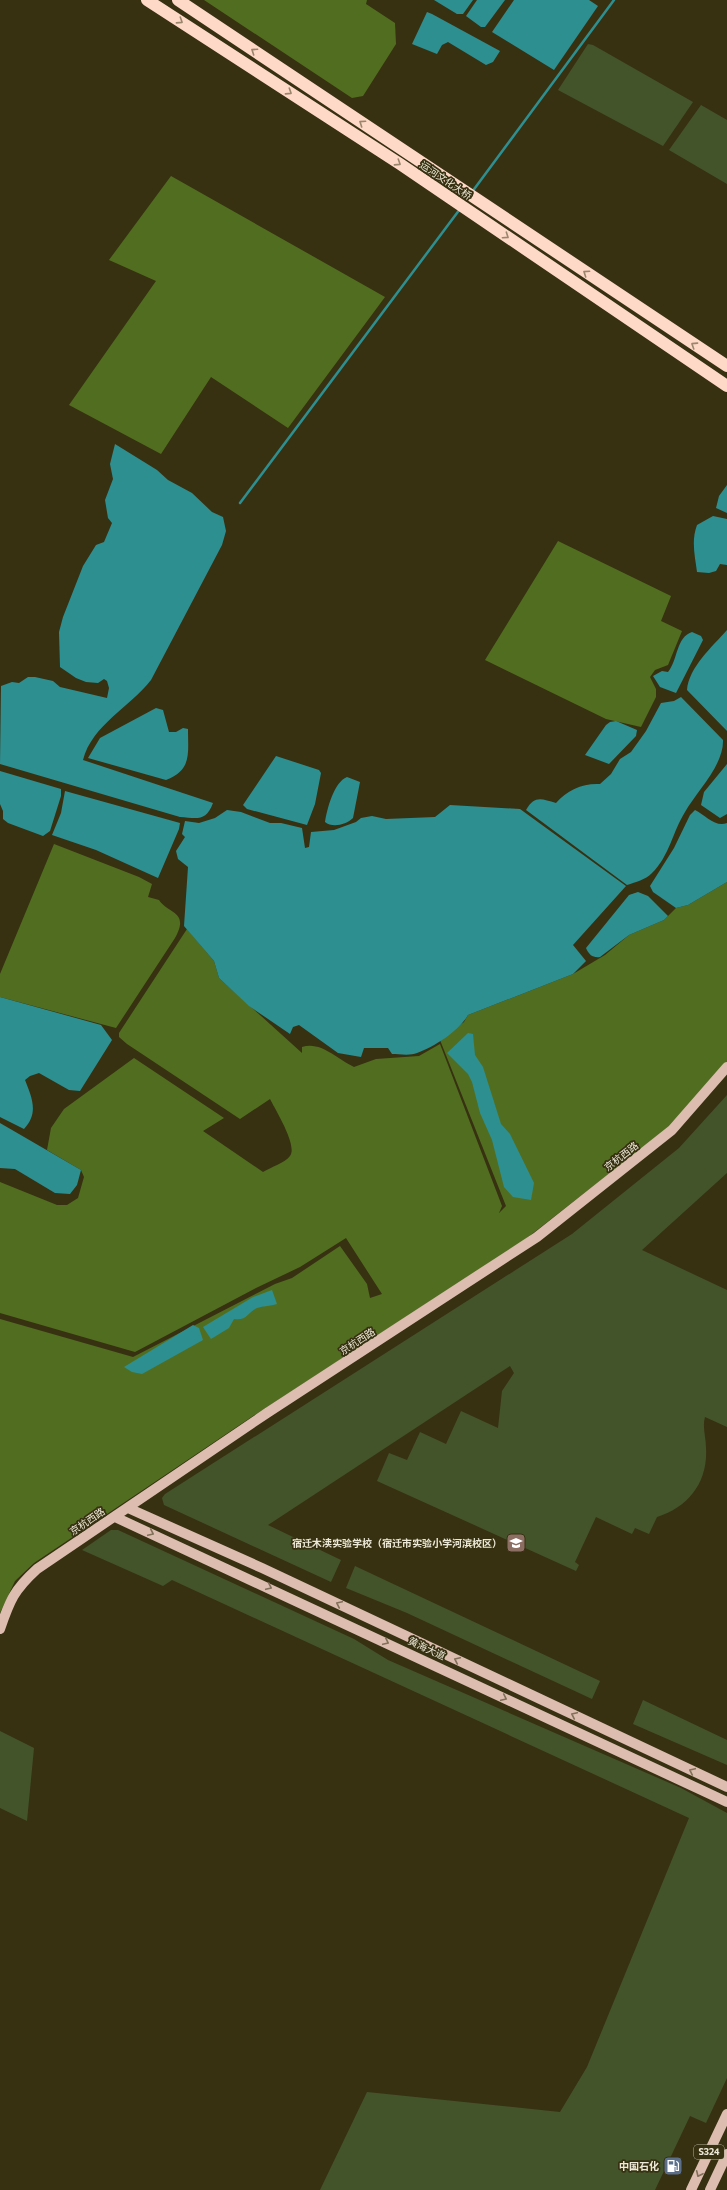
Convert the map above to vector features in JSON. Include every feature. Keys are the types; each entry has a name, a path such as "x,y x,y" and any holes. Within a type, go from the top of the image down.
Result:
{"highway":[{"name":"运河文化大桥","path":"147,0 400,164 727,386"},
{"name":"运河文化大桥","path":"178,0 727,366"}],"main road":[{"name":"京杭西路","path":"0,1628 11,1598 20,1585 37,1569 268,1413 537,1237 672,1130 727,1067"},
{"name":"黄海大道","path":"128,1508 262,1568 727,1787"},
{"name":"黄海大道","path":"115,1516 727,1802"},
{"name":"S324","path":"691,2190 727,2114"},
{"name":"S324","path":"710,2190 727,2154"}],"green space":[{"path":"204,0 367,0 366,4 395,23 396,44 363,96 352,98"},
{"path":"588,44 593,45 693,102 663,146 558,90"},
{"path":"701,105 727,120 727,184 669,150"},
{"path":"171,176 385,297 288,428 211,377 161,454 69,405 156,281 109,260"},
{"path":"558,541 671,596 661,621 682,631 668,665 655,670 650,677 656,689 656,697 641,727 606,719 485,660"},
{"path":"54,844 139,877 152,884 148,897 159,900 179,918 179,929 175,938 116,1028 0,997 0,974"},
{"path":"727,882 727,1062 674,1123 523,1241 250,1418 34,1563 15,1581 0,1613 0,1319 133,1357 275,1284 292,1278 340,1246 367,1284 370,1298 382,1294 346,1238 300,1267 256,1288 135,1352 0,1313 0,1182 57,1205 67,1205 78,1198 84,1177 81,1170 47,1150 51,1128 64,1109 134,1058 224,1118 203,1131 263,1172 281,1163 290,1156 292,1151 289,1136 270,1099 240,1119 127,1044 119,1037 119,1033 187,929 214,961 219,978 302,1053 302,1047 316,1046 354,1067 376,1059 419,1056 440,1044 502,1206 499,1213 506,1206 440,1040 464,1022 468,1015 573,974 605,955 629,935 664,920 676,908 688,905"},
{"path":"727,1095 727,1173 642,1250 727,1290 727,1427 705,1417 706,1460 704,1472 700,1482 687,1500 668,1513 657,1517 649,1534 635,1528 632,1534 596,1517 575,1562 579,1565 576,1571 377,1481 389,1453 407,1460 420,1432 446,1444 461,1411 498,1428 502,1391 514,1373 510,1366 268,1525 341,1560 331,1582 164,1505 162,1498 165,1494 572,1234 679,1148"},
{"path":"111,1530 118,1530 354,1639 388,1660 681,1788 727,1813 727,2078 706,2123 690,2116 655,2190 320,2190 367,2092 560,2112 587,2067 689,1818 172,1580 163,1586 82,1550"},
{"path":"355,1566 600,1681 592,1699 407,1613 346,1588"},
{"path":"643,1700 727,1740 727,1765 633,1724"},
{"path":"0,1731 34,1748 27,1821 0,1808"}],"water":[{"path":"434,0 473,0 463,14 457,14"},
{"path":"477,0 505,0 485,27 481,27 466,16"},
{"path":"514,0 589,0 598,6 554,70 492,32"},
{"path":"427,12 500,51 493,62 486,65 448,42 442,45 437,54 412,44"},
{"path":"115,444 157,470 168,480 192,493 212,512 223,517 226,531 222,545 151,680 133,699 103,726 94,737 83,760 213,803 207,813 200,818 180,817 0,764 1,686 12,682 19,683 28,677 35,677 53,681 60,687 107,698 109,688 107,681 104,679 98,683 86,682 76,678 60,667 59,632 63,617 83,566 96,545 104,542 112,523 108,518 105,500 113,479 110,464"},
{"path":"727,485 727,513 716,508 719,496"},
{"path":"713,516 727,519 727,565 720,564 716,571 709,573 697,572 694,548 695,531 697,525"},
{"path":"727,630 727,731 687,690 692,673 697,665 708,650"},
{"path":"692,632 701,636 703,640 676,693 660,687 653,676 662,671 668,672 683,639"},
{"path":"681,697 723,740 722,749 715,768 681,819 667,852 658,867 646,877 627,885 526,810 535,800 539,799 556,803 565,794 576,788 600,784 611,774 620,759 631,752 646,731 661,703 674,701"},
{"path":"156,708 163,710 169,732 176,732 183,728 188,729 187,760 180,771 174,776 166,780 88,758 100,738"},
{"path":"616,721 637,730 636,736 609,764 585,755 606,725 610,722"},
{"path":"276,756 319,770 321,773 315,804 307,825 247,809 243,805"},
{"path":"727,764 727,814 720,818 701,805 704,792"},
{"path":"0,771 61,789 61,796 50,831 43,836 8,823 3,819 3,811 0,804"},
{"path":"347,777 360,782 353,818 339,825 328,824 325,822 332,796 338,784"},
{"path":"65,791 180,823 179,829 158,878 96,850 52,835 61,813"},
{"path":"450,805 520,809 626,886 573,945 586,961 573,974 468,1015 459,1027 438,1043 424,1050 414,1054 404,1055 392,1054 388,1048 364,1048 361,1057 338,1053 299,1025 293,1027 290,1034 249,1006 219,978 214,961 184,926 188,867 178,859 176,851 185,837 182,834 185,821 199,823 215,818 227,810 241,812 270,823 281,823 302,828 305,848 309,847 311,832 334,830 356,822 361,818 372,816 386,819 435,817"},
{"path":"695,810 719,824 727,823 727,882 688,905 676,908 653,892 650,886 674,848 690,815"},
{"path":"638,892 648,896 668,916 664,920 629,935 600,957 592,956 586,948 629,895"},
{"path":"0,997 101,1025 112,1040 80,1091 69,1090 39,1073 30,1076 25,1080 32,1099 33,1111 29,1123 24,1129 0,1117"},
{"path":"468,1033 473,1034 475,1055 483,1067 501,1124 510,1134 534,1183 531,1200 513,1197 504,1187 492,1140 480,1113 472,1082 468,1074 447,1053"},
{"path":"0,1123 81,1170 77,1185 70,1194 55,1193 15,1169 0,1168"},
{"path":"272,1290 277,1304 257,1308 242,1319 234,1319 229,1328 211,1339 203,1327 253,1297"},
{"path":"193,1325 199,1328 203,1340 142,1374 132,1372 124,1367"}],"waterway":[{"path":"472,192 614,0"},
{"path":"240,503 460,209"}],"place":[{"name":"宿迁木渎实验学校（宿迁市实验小学河滨校区）","path":"516,1543"},
{"name":"中国石化","path":"673,2166"}]}
